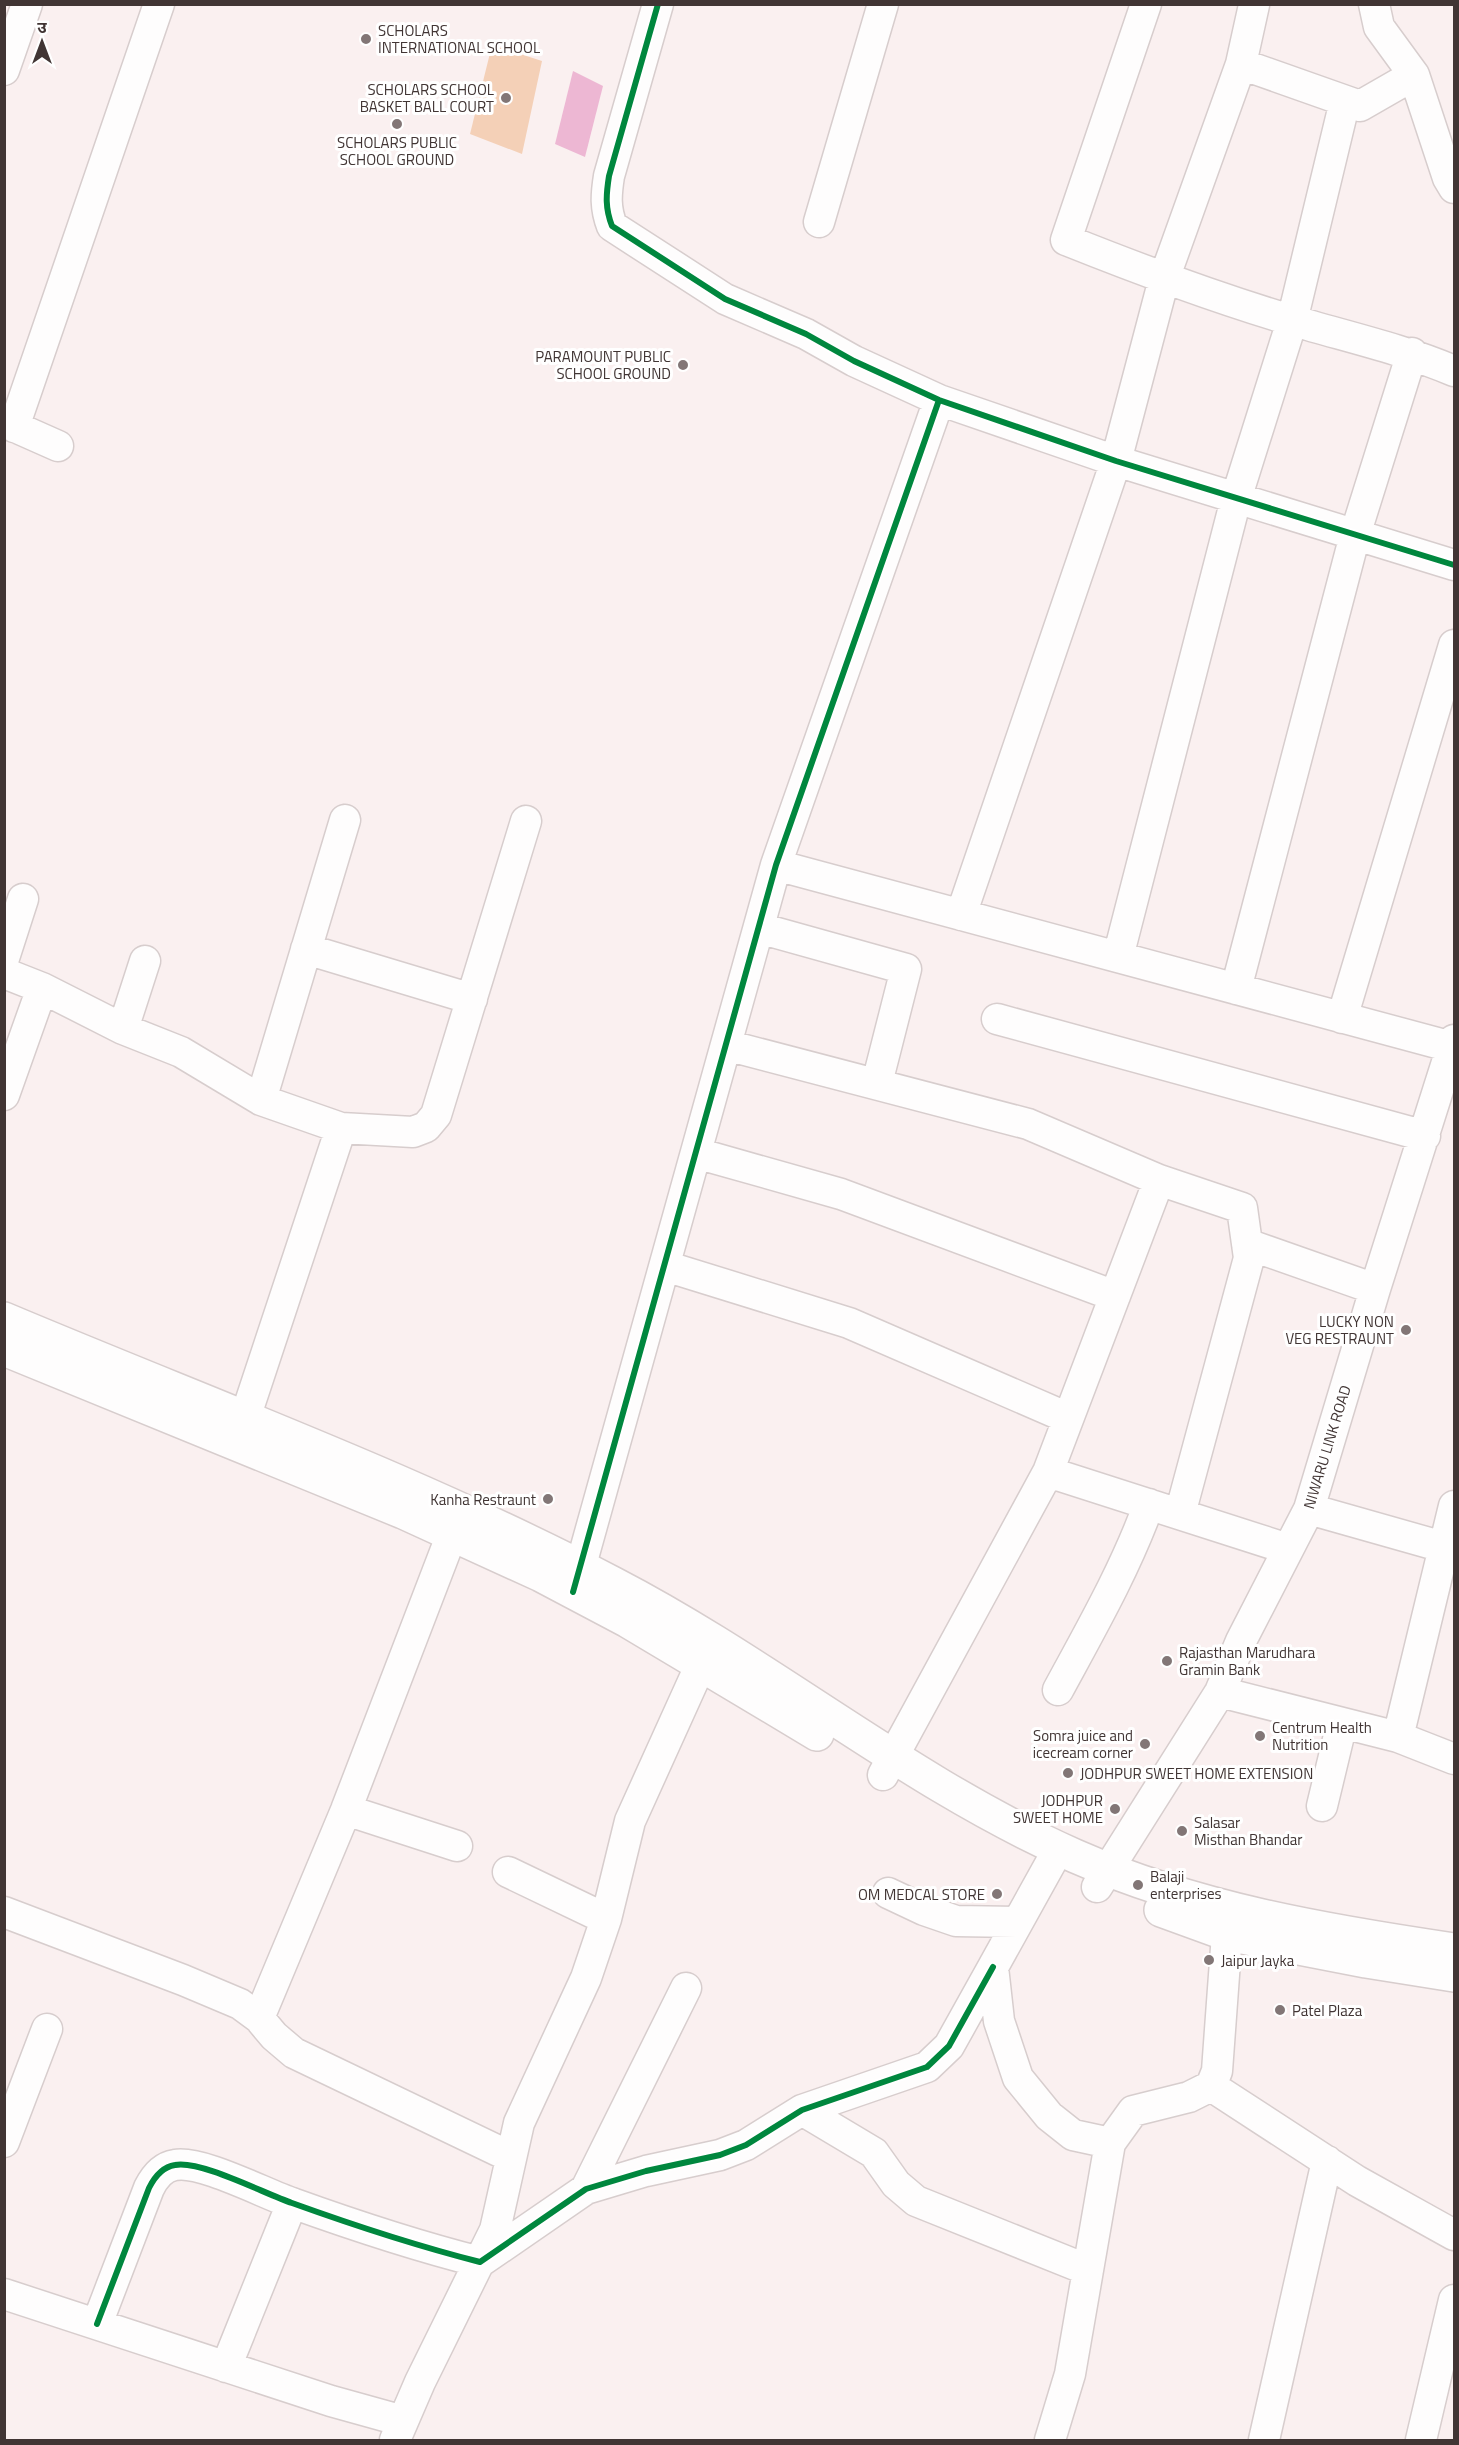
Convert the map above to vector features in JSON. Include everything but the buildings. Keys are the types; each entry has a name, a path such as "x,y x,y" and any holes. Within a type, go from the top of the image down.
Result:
{"main road":[{"path":"4,1319 78,1365 452,1534 577,1579"},
{"path":"4,1349 78,1365 245,1418 312,1445 577,1579 628,1621 709,1654 888,1766 1003,1845 1055,1857 1227,1934 1366,1961 1455,1975"},
{"path":"1102,1878 1255,1915 1372,1938 1455,1950"}],"street":[{"path":"4,70 27,4"},
{"path":"58,446 9,425 159,4"},
{"path":"658,4 609,176 606,211 612,226 725,299 806,334 854,361 939,400 1116,461 1455,565"},
{"path":"819,222 883,4"},
{"path":"1146,4 1066,240 1164,279 1292,321 1412,353 1455,371"},
{"path":"961,915 1116,461 1164,279 1241,64 1254,5"},
{"path":"1380,12 1414,75 1452,180"},
{"path":"1241,64 1360,106 1414,75"},
{"path":"1118,957 1236,499 1292,321 1345,101"},
{"path":"1236,989 1355,535 1412,353"},
{"path":"577,1579 776,865 939,400"},
{"path":"1342,1018 1455,645"},
{"path":"261,1100 345,820"},
{"path":"4,973 42,988 123,1029 181,1052 261,1100 341,1128 413,1132 426,1127 436,1115 526,821"},
{"path":"776,865 1342,1018 1453,1044"},
{"path":"4,958 23,899"},
{"path":"759,928 906,969 877,1083"},
{"path":"306,949 472,999"},
{"path":"123,1029 145,961"},
{"path":"4,1095 42,988"},
{"path":"997,1019 1425,1136"},
{"name":"NIWARU LINK ROAD","path":"1102,1878 1220,1692 1241,1641 1309,1509 1375,1289 1453,1044"},
{"path":"726,1045 1028,1124 1159,1180 1242,1208 1249,1258 1180,1514"},
{"path":"245,1418 341,1128"},
{"path":"696,1154 841,1194 1114,1296"},
{"path":"888,1766 1047,1472 1159,1180"},
{"path":"1247,1244 1375,1289"},
{"path":"665,1266 849,1323 1068,1418"},
{"path":"1047,1472 1288,1549"},
{"path":"1058,1690 1116,1583 1149,1504"},
{"path":"1398,1737 1450,1549 1455,1506"},
{"path":"1309,1509 1450,1549"},
{"path":"258,2018 346,1810 452,1534"},
{"path":"4,2294 330,2401 399,2431 420,2382 495,2230 519,2123 586,1978 606,1919 630,1821 709,1654"},
{"path":"1220,1692 1398,1737 1455,1759"},
{"path":"1322,1806 1342,1723"},
{"path":"346,1810 457,1846"},
{"path":"97,2324 149,2188 156,2174 175,2165 199,2167 292,2203 438,2251 480,2262 586,2189 646,2171 720,2155 746,2145 802,2110 927,2067 949,2046 1055,1857"},
{"path":"508,1872 606,1919"},
{"path":"888,1893 924,1910 956,1921 1017,1922"},
{"path":"4,1912 240,2004 294,2053 512,2157"},
{"path":"1050,2440 1070,2374 1110,2143 1133,2111 1189,2097 1211,2086 1217,2071 1227,1934"},
{"path":"993,1967 999,2021 1018,2078 1049,2116 1072,2134 1110,2143"},
{"path":"586,2189 686,1988"},
{"path":"6,2131 47,2029"},
{"path":"1211,2086 1357,2181 1455,2235"},
{"path":"802,2110 874,2153 896,2184 916,2201 1088,2270"},
{"path":"1264,2440 1328,2161"},
{"path":"226,2367 292,2203"},
{"path":"1421,2440 1444,2395 1455,2300"}],"shaded area":[{"name":"SCHOLARS SCHOOL BASKET BALL COURT","path":"492,45 542,61 522,154 470,134"},
{"path":"573,71 603,86 585,157 555,144"}],"cycle path":[{"path":"658,4 609,176 607,201 612,226 725,299 806,334 854,361 939,400 1116,461 1454,565"},
{"path":"573,1592 776,865 939,400"},
{"path":"97,2324 149,2188 153,2180 170,2166 186,2165 216,2172 280,2199 338,2219 480,2262 586,2189 646,2171 720,2155 746,2145 802,2110 927,2067 949,2046 993,1967"}],"place":[{"name":"SCHOLARS INTERNATIONAL SCHOOL","path":"366,39"},
{"name":"SCHOLARS SCHOOL BASKET BALL COURT","path":"506,98"},
{"name":"SCHOLARS PUBLIC SCHOOL GROUND","path":"397,124"},
{"name":"PARAMOUNT PUBLIC SCHOOL GROUND","path":"683,365"},
{"name":"LUCKY NON VEG RESTRAUNT","path":"1406,1330"},
{"name":"Kanha Restraunt","path":"548,1499"},
{"name":"Rajasthan Marudhara Gramin Bank","path":"1167,1661"},
{"name":"Centrum Health Nutrition","path":"1260,1736"},
{"name":"Somra juice and icecream corner","path":"1145,1744"},
{"name":"JODHPUR SWEET HOME EXTENSION","path":"1068,1773"},
{"name":"JODHPUR SWEET HOME","path":"1115,1809"},
{"name":"Salasar Misthan Bhandar","path":"1182,1831"},
{"name":"Balaji enterprises","path":"1138,1885"},
{"name":"OM MEDCAL STORE","path":"997,1894"},
{"name":"Jaipur Jayka","path":"1209,1960"},
{"name":"Patel Plaza","path":"1280,2010"}]}
